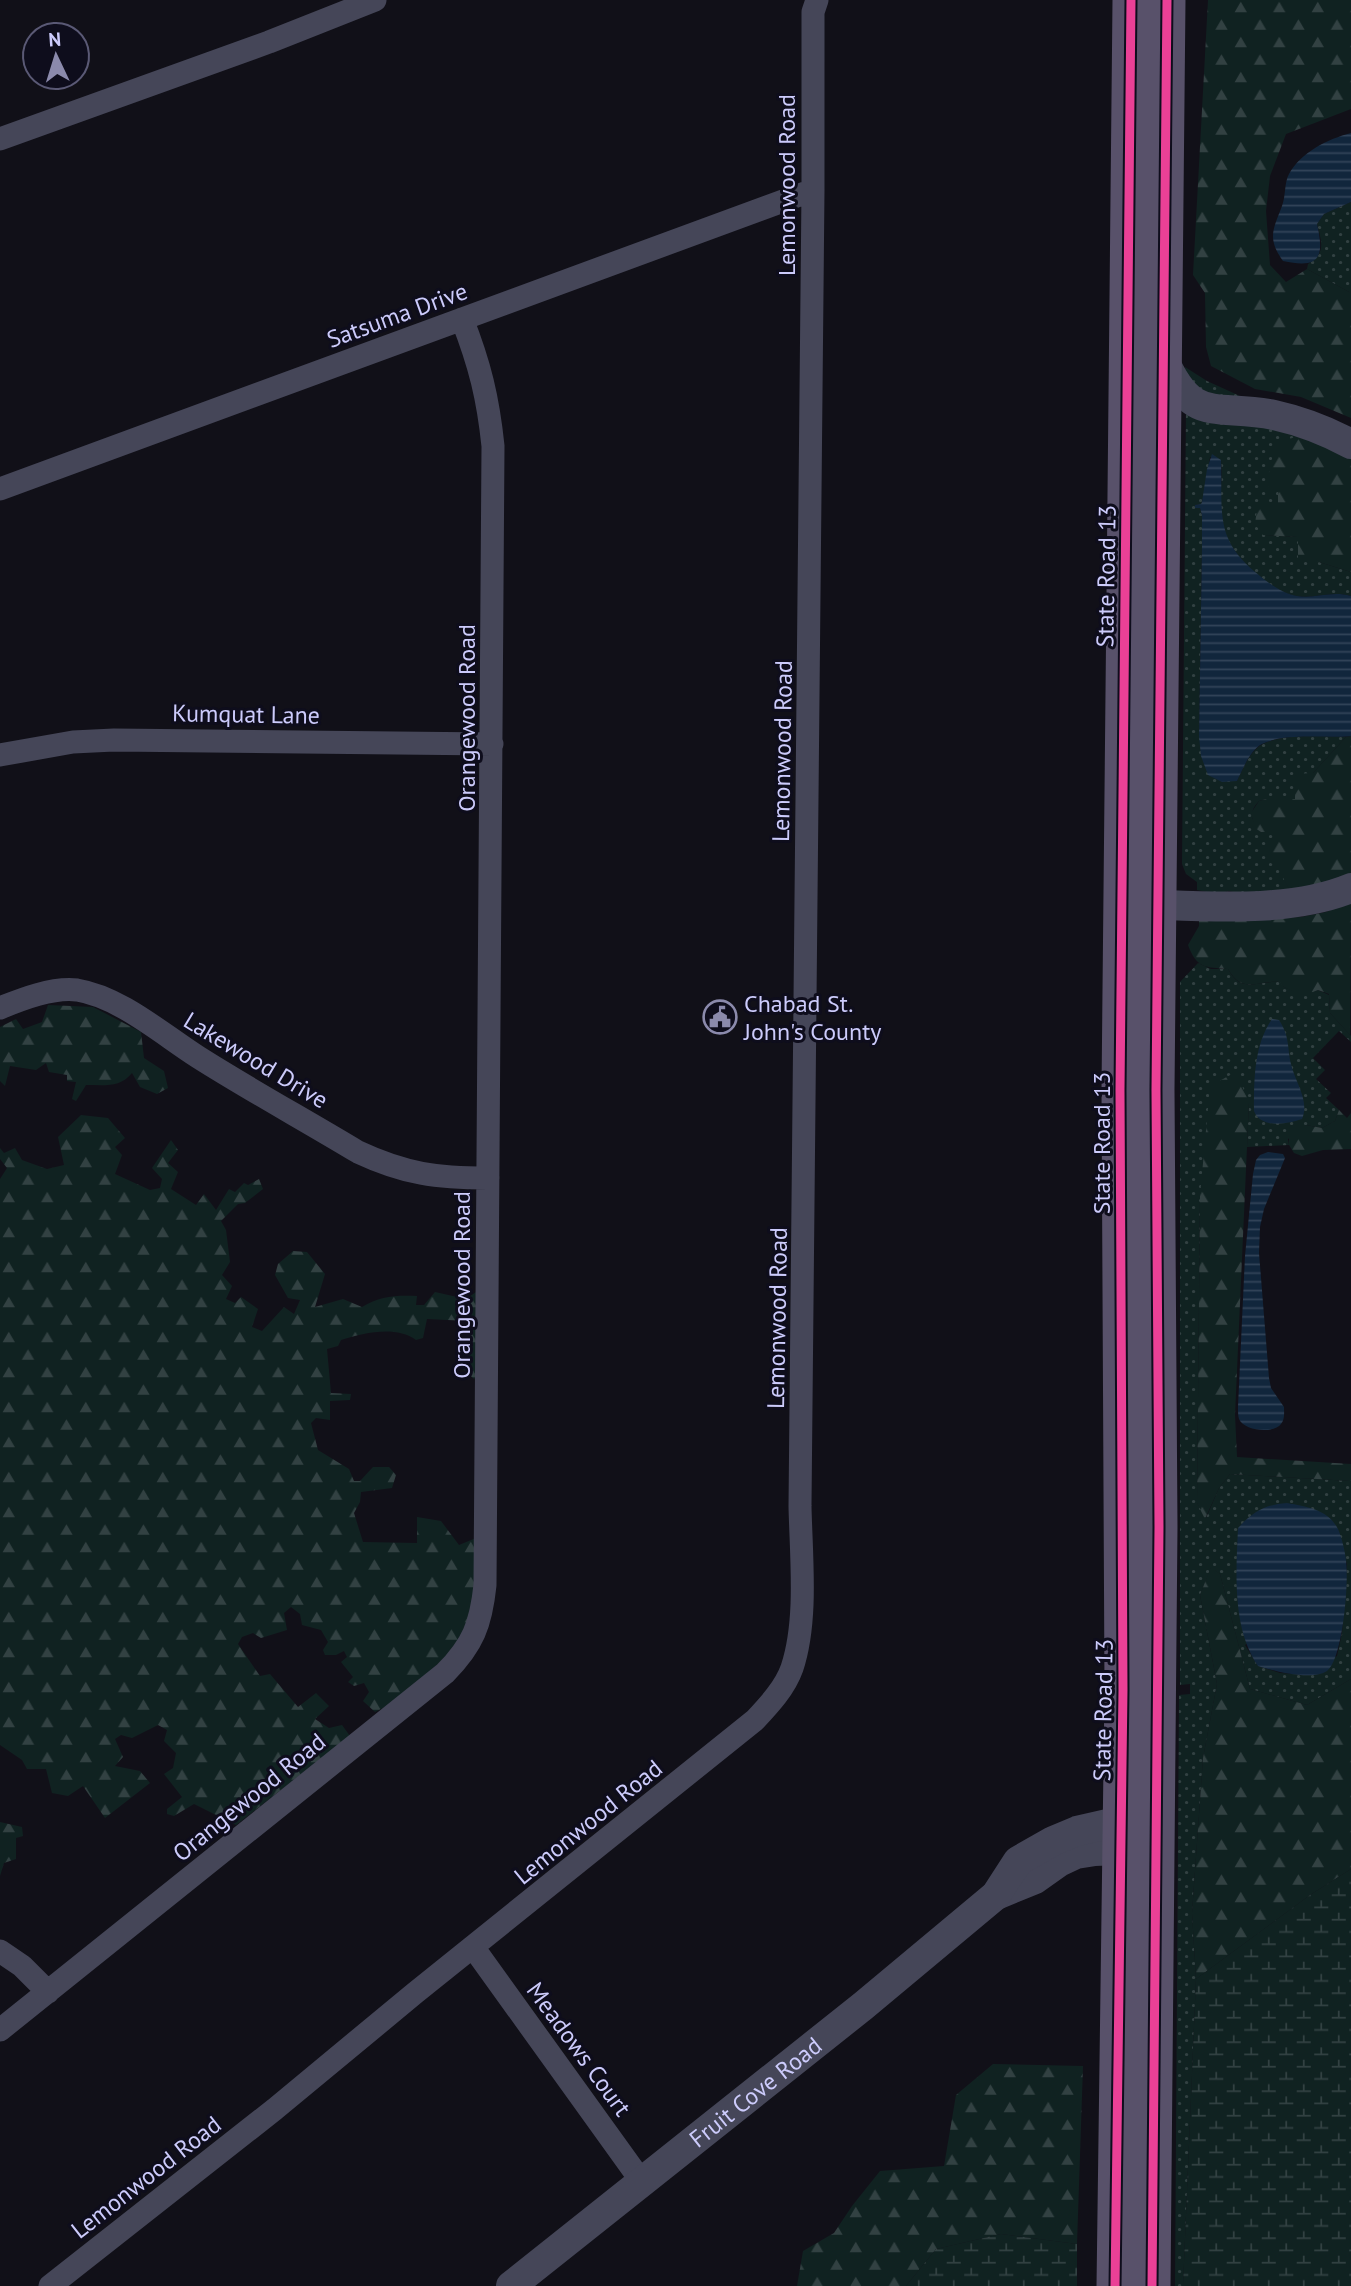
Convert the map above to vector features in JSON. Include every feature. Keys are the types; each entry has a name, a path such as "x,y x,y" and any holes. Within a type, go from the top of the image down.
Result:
{"main road":[{"name":"State Road 13","path":"1131,0 1120,1220 1123,1525 1138,1835 1152,2286"},
{"name":"State Road 13","path":"1115,2286 1138,1835 1159,1540 1157,905 1167,0"}],"street":[{"path":"0,139 269,42 375,0"},
{"name":"Lemonwood Road","path":"50,2286 275,2109 755,1720 772,1702 792,1667 802,1594 800,1506 813,25 817,0"},
{"name":"Satsuma Drive","path":"0,489 813,191"},
{"name":"Orangewood Road","path":"0,2031 445,1673 462,1657 475,1635 482,1612 485,1585 493,446 488,403 478,360 462,319"},
{"path":"1163,358 1173,381 1183,393 1200,405 1217,410 1291,419 1351,444"},
{"name":"Kumquat Lane","path":"0,755 73,742 114,740 492,744"},
{"path":"1122,904 1271,905 1307,902 1351,888"},
{"name":"Lakewood Drive","path":"1,1004 48,992 76,990 100,997 121,1007 199,1058 358,1152 418,1174 447,1178 488,1178"},
{"name":"Fruit Cove Road","path":"511,2286 863,2006 996,1895 1035,1879 1076,1854 1138,1835"},
{"name":"Meadows Court","path":"473,1947 642,2182"},
{"path":"0,1951 22,1966 48,1992"}],"green space":[{"path":"1208,0 1351,0 1351,109 1286,134 1270,176 1266,211 1270,265 1286,282 1307,269 1351,293 1351,418 1301,397 1255,389 1211,366 1206,347 1205,293 1193,275"},
{"path":"1351,202 1351,293 1307,269 1308,264 1320,252 1317,224 1324,214"},
{"path":"1185,367 1207,381 1251,401 1223,402 1185,383"},
{"path":"1186,407 1212,418 1307,433 1269,473 1269,491 1278,492 1278,503 1263,535 1298,537 1298,562 1319,562 1351,572 1351,596 1297,596 1285,593 1261,578 1238,556 1224,531 1221,519 1221,460 1210,457 1204,496 1201,504 1195,505 1200,508 1202,515 1199,736 1237,781 1251,755 1263,744 1293,737 1346,737 1313,773 1295,799 1266,799 1259,801 1253,809 1253,820 1261,832 1276,832 1276,843 1267,842 1291,893 1242,894 1229,891 1217,894 1197,890 1197,882 1186,874 1182,864"},
{"path":"1298,436 1351,456 1351,572 1319,562 1298,562 1298,537 1263,535 1255,524 1257,509 1263,504 1278,503 1278,492 1269,492 1269,473 1275,444"},
{"path":"1351,736 1351,877 1291,893 1277,866 1267,861 1267,842 1276,842 1276,832 1261,832 1255,828 1251,813 1259,801 1295,799 1295,774 1313,773 1346,737"},
{"path":"1351,902 1350,1035 1330,1013 1329,994 1318,990 1302,996 1280,982 1239,982 1228,969 1199,963 1188,945 1199,926 1199,920 1301,917 1326,912"},
{"path":"1198,963 1211,969 1228,969 1233,977 1245,984 1281,982 1284,987 1302,995 1318,990 1329,995 1330,1013 1351,1036 1351,1042 1339,1031 1313,1058 1325,1070 1316,1079 1331,1093 1326,1098 1339,1110 1335,1121 1322,1128 1306,1125 1288,1139 1289,1145 1247,1147 1249,1102 1200,1196 1197,1503 1206,1518 1219,1488 1230,1474 1351,1481 1351,1679 1307,1705 1250,1689 1220,1574 1211,1568 1200,1595 1217,1684 1203,1758 1192,1913 1196,1979 1183,2286 1175,2286 1179,1695 1190,1694 1190,1684 1180,1685 1180,982","holes":["1347,1562 1342,1633 1337,1656 1307,1675 1280,1673 1258,1666 1245,1645"]},
{"path":"48,1005 93,1007 141,1032 144,1058 164,1071 168,1088 157,1094 140,1087 132,1073 117,1083 86,1085 76,1101 72,1099 76,1082 67,1081 67,1075 49,1072 46,1063 36,1070 10,1066 5,1086 0,1081 0,1027 16,1019 23,1029 42,1022"},
{"path":"1236,1072 1249,1102 1235,1415 1237,1457 1351,1464 1351,1481 1230,1474 1219,1488 1205,1519 1197,1503 1200,1196 1210,1086"},
{"path":"1339,1110 1347,1118 1351,1113 1351,1149 1323,1150 1302,1156 1294,1153 1289,1145 1289,1130 1306,1125 1322,1128 1335,1121"},
{"path":"81,1115 108,1118 125,1138 115,1147 122,1155 115,1174 150,1190 160,1188 162,1179 152,1168 171,1140 178,1150 168,1163 178,1172 171,1189 196,1205 204,1194 216,1210 229,1189 235,1192 244,1183 248,1185 259,1179 263,1189 245,1203 238,1204 221,1221 226,1230 230,1262 222,1275 232,1286 226,1299 235,1303 241,1297 258,1309 252,1327 262,1331 284,1307 294,1314 300,1300 288,1298 275,1275 278,1264 293,1251 307,1252 325,1274 315,1307 343,1299 362,1307 382,1298 402,1296 417,1296 416,1305 424,1305 435,1292 466,1299 476,1292 477,1376 474,1379 463,1369 464,1358 459,1349 468,1321 427,1319 423,1338 416,1340 408,1335 389,1332 350,1337 341,1340 338,1346 327,1349 331,1393 351,1394 350,1400 330,1401 330,1420 316,1418 311,1423 318,1450 349,1469 354,1481 360,1481 373,1467 389,1467 396,1475 392,1488 361,1492 360,1502 354,1513 363,1542 417,1543 417,1517 441,1521 459,1545 476,1538 474,1599 467,1626 452,1651 397,1701 375,1712 363,1701 369,1692 364,1683 354,1686 348,1682 353,1677 341,1662 347,1657 344,1651 336,1655 325,1655 323,1650 328,1642 321,1630 302,1625 300,1614 291,1607 284,1613 287,1630 261,1638 253,1633 242,1637 238,1644 260,1676 270,1674 298,1707 316,1693 329,1706 315,1719 329,1728 342,1725 350,1736 236,1825 194,1804 174,1816 167,1814 167,1809 182,1797 164,1774 173,1768 176,1753 164,1741 167,1730 158,1725 132,1738 121,1735 115,1739 123,1757 115,1766 140,1771 150,1783 105,1818 83,1786 68,1796 52,1793 46,1769 27,1769 22,1760 0,1745 0,1179 7,1168 0,1159 0,1148 4,1153 15,1148 22,1160 47,1169 64,1165 58,1137"},
{"path":"1211,1567 1220,1574 1250,1689 1307,1705 1351,1679 1351,1869 1310,1895 1196,1979 1192,1913 1203,1758 1217,1684 1200,1595"},
{"path":"0,1822 22,1827 23,1836 16,1838 16,1859 4,1863 0,1876"},
{"path":"1351,1869 1351,2286 1183,2286 1196,1979 1310,1895"},
{"path":"993,2064 1083,2066 1077,2244 1001,2234 936,2249 906,2286 797,2286 803,2251 834,2233 880,2171 944,2166 956,2095"},
{"path":"1001,2234 1077,2244 1077,2286 906,2286 936,2249"}],"water":[{"path":"1351,133 1351,202 1324,214 1317,224 1319,253 1312,262 1283,261 1275,246 1273,234 1289,174 1308,153 1333,139"},
{"path":"1212,454 1221,460 1224,524 1234,550 1245,563 1273,585 1292,595 1351,596 1351,736 1272,740 1254,751 1237,781 1222,782 1208,775 1201,756 1199,736 1202,515 1200,508 1195,508 1195,505 1202,502"},
{"path":"1272,1019 1279,1020 1285,1032 1291,1064 1304,1105 1302,1119 1281,1124 1268,1123 1254,1111 1258,1051"},
{"path":"1268,1152 1283,1154 1285,1158 1264,1209 1259,1253 1269,1378 1271,1388 1284,1407 1284,1414 1281,1424 1266,1430 1242,1423 1238,1407 1245,1256 1253,1174 1256,1160"},
{"path":"1287,1503 1316,1510 1329,1517 1338,1529 1344,1549 1347,1585 1341,1636 1333,1664 1320,1674 1293,1674 1258,1666 1244,1635 1240,1618 1237,1581 1238,1528 1260,1510"}],"cycle path":[{"path":"1115,2286 1123,1690 1120,1090 1131,0"},
{"path":"1152,2286 1159,1527 1156,1090 1167,0"}],"place":[{"name":"Chabad St. John's County","path":"720,1017"}]}
